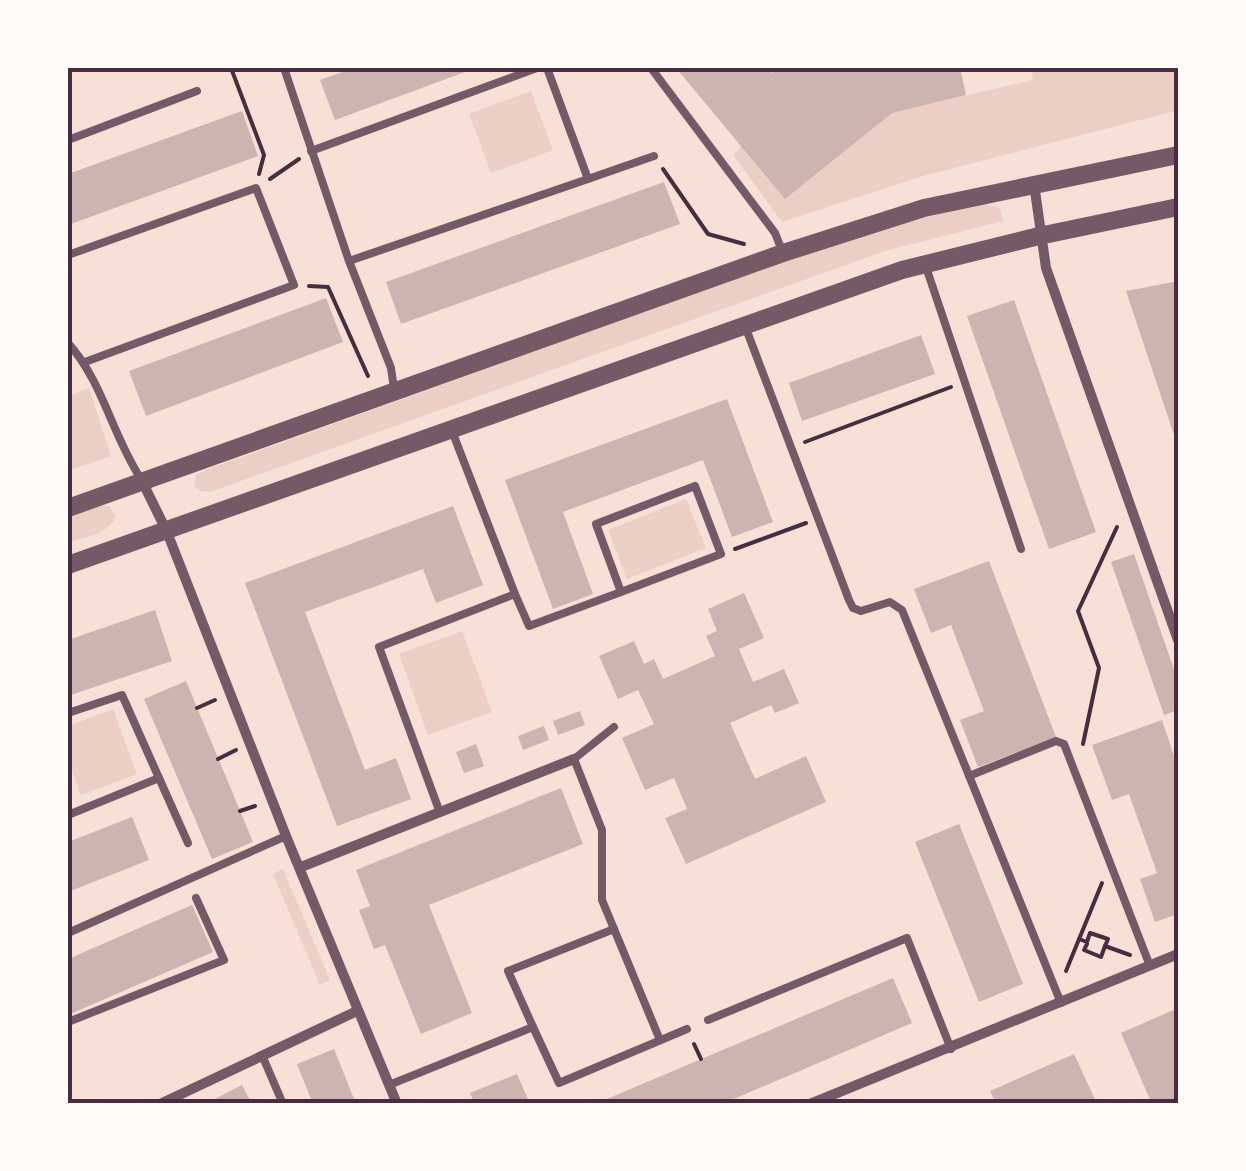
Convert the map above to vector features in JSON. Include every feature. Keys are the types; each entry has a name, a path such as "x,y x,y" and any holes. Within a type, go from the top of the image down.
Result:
{"street":[{"path":"68,508 783,253 924,208 1178,155"},
{"path":"1034,184 1046,268 1178,640"},
{"path":"68,565 925,264 1178,207"},
{"path":"142,480 167,532 286,836 397,1104"},
{"path":"301,867 574,758"},
{"path":"810,1104 951,1049 1059,998 1178,954"},
{"path":"160,1104 358,1011"}],"lane":[{"path":"284,68 391,368 395,392"},
{"path":"311,151 537,68"},
{"path":"547,68 588,179"},
{"path":"650,68 775,233 783,253"},
{"path":"68,140 197,91"},
{"path":"350,260 654,156"},
{"path":"68,255 256,188 294,285 85,362"},
{"path":"925,264 1021,549"},
{"path":"745,326 853,608 862,612 890,602 902,610 1059,998"},
{"path":"68,343 85,362 127,457 142,480"},
{"path":"452,430 529,626 622,592 721,554 695,486 596,524 622,592"},
{"path":"440,810 379,646 516,594"},
{"path":"68,712 122,695 188,843"},
{"path":"614,727 574,758 602,830 602,900 660,1040"},
{"path":"970,776 1056,741 1064,744 1149,964"},
{"path":"68,816 159,778"},
{"path":"68,933 286,836"},
{"path":"68,1022 224,960 196,898"},
{"path":"614,929 508,971 559,1084 687,1029"},
{"path":"708,1020 906,938 951,1049"},
{"path":"389,1085 533,1028"},
{"path":"262,1054 283,1104"}],"path":[{"path":"231,68 264,155 256,188"},
{"path":"256,188 311,151"},
{"path":"654,156 708,234 744,244"},
{"path":"294,285 328,286 368,376"},
{"path":"792,446 964,382"},
{"path":"721,554 818,518"},
{"path":"1076,772 1099,668 1078,611 1117,528"},
{"path":"197,708 224,696"},
{"path":"218,759 245,746"},
{"path":"1059,998 1111,860"},
{"path":"1090,933 1108,939 1105,946 1101,956 1084,950 1090,933"},
{"path":"1079,940 1087,942"},
{"path":"1105,946 1149,964"}],"shaded area":[{"path":"1031,68 1178,68 1175,111 923,176 782,222 733,155 742,146 1033,80"},
{"path":"531,91 553,150 491,173 469,114"},
{"path":"981,203 1000,208 1003,221 885,251 210,492 194,487 196,475 209,469 868,231"},
{"path":"89,388 111,456 68,471 68,396"},
{"path":"686,499 706,548 627,579 608,530"},
{"path":"97,505 109,506 116,516 113,522 96,534 68,543 68,516"},
{"path":"462,631 492,712 428,735 399,654"},
{"path":"113,709 137,774 81,795 68,760 68,726"},
{"path":"283,869 330,980 320,985 273,874"}],"building":[{"path":"353,68 476,68 335,120 320,80"},
{"path":"676,68 768,68 772,73 778,68 960,68 966,95 892,113 785,199"},
{"path":"242,111 258,156 68,225 68,174"},
{"path":"664,182 680,224 401,324 386,282"},
{"path":"1178,281 1178,447 1126,291"},
{"path":"326,298 343,342 146,416 129,371"},
{"path":"1014,300 1096,532 1049,549 967,316"},
{"path":"921,335 935,374 802,421 789,383"},
{"path":"727,399 773,522 732,537 703,460 563,512 593,594 553,609 505,480"},
{"path":"453,506 483,585 436,603 423,569 305,612 365,770 396,758 411,799 337,826 245,583"},
{"path":"1134,554 1178,681 1178,710 1164,715 1111,562"},
{"path":"989,561 1056,737 978,767 960,720 984,711 951,625 931,633 914,589"},
{"path":"744,593 764,638 739,649 753,682 784,669 799,703 775,713 771,705 730,723 755,779 806,756 826,802 686,864 665,818 687,809 674,778 645,790 622,738 654,724 638,690 618,699 599,656 634,641 644,664 654,659 663,679 715,656 706,636 717,631 708,609"},
{"path":"155,610 172,661 68,696 68,640"},
{"path":"186,681 253,842 212,859 144,699"},
{"path":"580,711 585,725 558,735 553,721"},
{"path":"1162,720 1178,768 1178,914 1155,922 1140,879 1157,873 1129,794 1112,800 1092,745"},
{"path":"544,726 549,740 523,750 518,736"},
{"path":"476,744 484,766 464,773 456,752"},
{"path":"561,788 583,844 429,905 472,1013 421,1034 385,945 374,949 359,910 370,906 356,870"},
{"path":"132,817 149,860 68,892 68,842"},
{"path":"959,824 1023,984 979,1002 915,842"},
{"path":"192,905 213,952 68,1015 68,959"},
{"path":"893,978 912,1023 722,1104 595,1104"},
{"path":"1178,1008 1178,1104 1152,1104 1121,1033"},
{"path":"334,1049 356,1104 313,1104 297,1064"},
{"path":"1074,1054 1097,1104 996,1104 990,1091"},
{"path":"517,1074 530,1104 475,1104 470,1093"},
{"path":"242,1085 252,1104 205,1104"}]}
